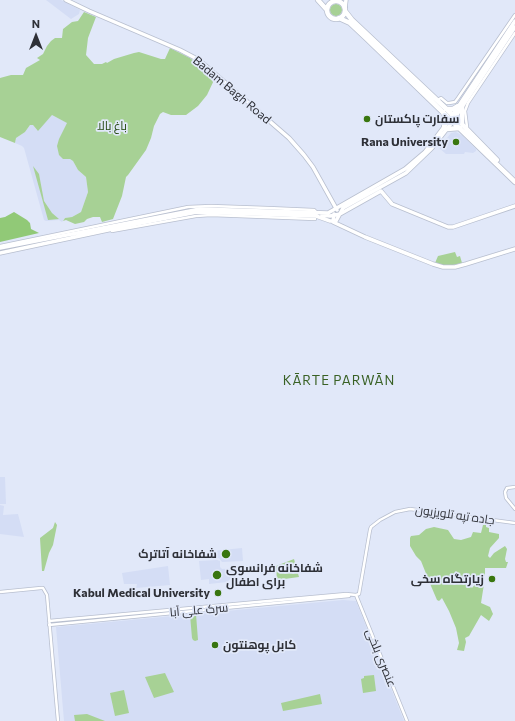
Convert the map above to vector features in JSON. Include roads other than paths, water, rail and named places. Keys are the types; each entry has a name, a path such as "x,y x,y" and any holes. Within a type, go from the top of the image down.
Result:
{"highway":[{"path":"318,0 327,10 329,16 332,18 339,18 350,23 453,118 515,182"},
{"path":"327,10 329,4 334,1 341,2 352,20 437,100 445,111 446,128 461,126 467,130 515,178"},
{"path":"339,18 342,17 345,10"},
{"path":"445,111 460,106 461,126"}],"main road":[{"name":"Badam Bagh Road","path":"66,0 180,50 199,60 288,138 304,155 313,167 340,214"},
{"path":"345,10 346,0"},
{"path":"334,222 344,208 406,173 432,148 515,21"},
{"path":"460,106 515,27"},
{"path":"0,253 200,209 328,213 405,169 425,152 446,128"},
{"path":"318,213 326,216 340,214 381,191 392,204 448,227 453,227 515,206"},
{"path":"334,222 336,209"},
{"path":"0,247 90,229 185,214 211,212 316,216 334,222 365,237 443,267 460,266 515,249"}],"street":[{"path":"437,100 441,98 447,103 455,102 515,15"},
{"path":"467,130 465,111 468,103 515,33"},
{"path":"90,229 188,207 200,206 314,210 318,213"},
{"path":"80,235 85,236 196,216 211,215 315,220"},
{"path":"515,487 506,488 505,492 506,498 515,509"},
{"name":"جاده تپه تلویزیون","path":"358,594 368,533 372,527 387,516 402,510 410,509 424,511 431,514 461,518 465,516 515,523"},
{"path":"0,592 44,588 47,595 58,721"},
{"path":"49,623 358,594"},
{"name":"عنصری بلخی","path":"358,594 407,721"}],"place":[{"name":"سفارت پاکستان","path":"367,119"},
{"name":"Rana University","path":"456,142"},
{"name":"شفاخانه آتاترک","path":"226,554"},
{"name":"شفاخانه فرانسوی برای اطفال","path":"217,575"},
{"name":"زیارتگاه سخی","path":"492,579"},
{"name":"Kabul Medical University","path":"218,593"},
{"name":"کابل پوهنتون","path":"215,645"}],"district":[{"name":"KĀRTE PARWĀN","path":"339,381"}],"park label":[{"name":"باغ بالا","path":"112,126"}]}
